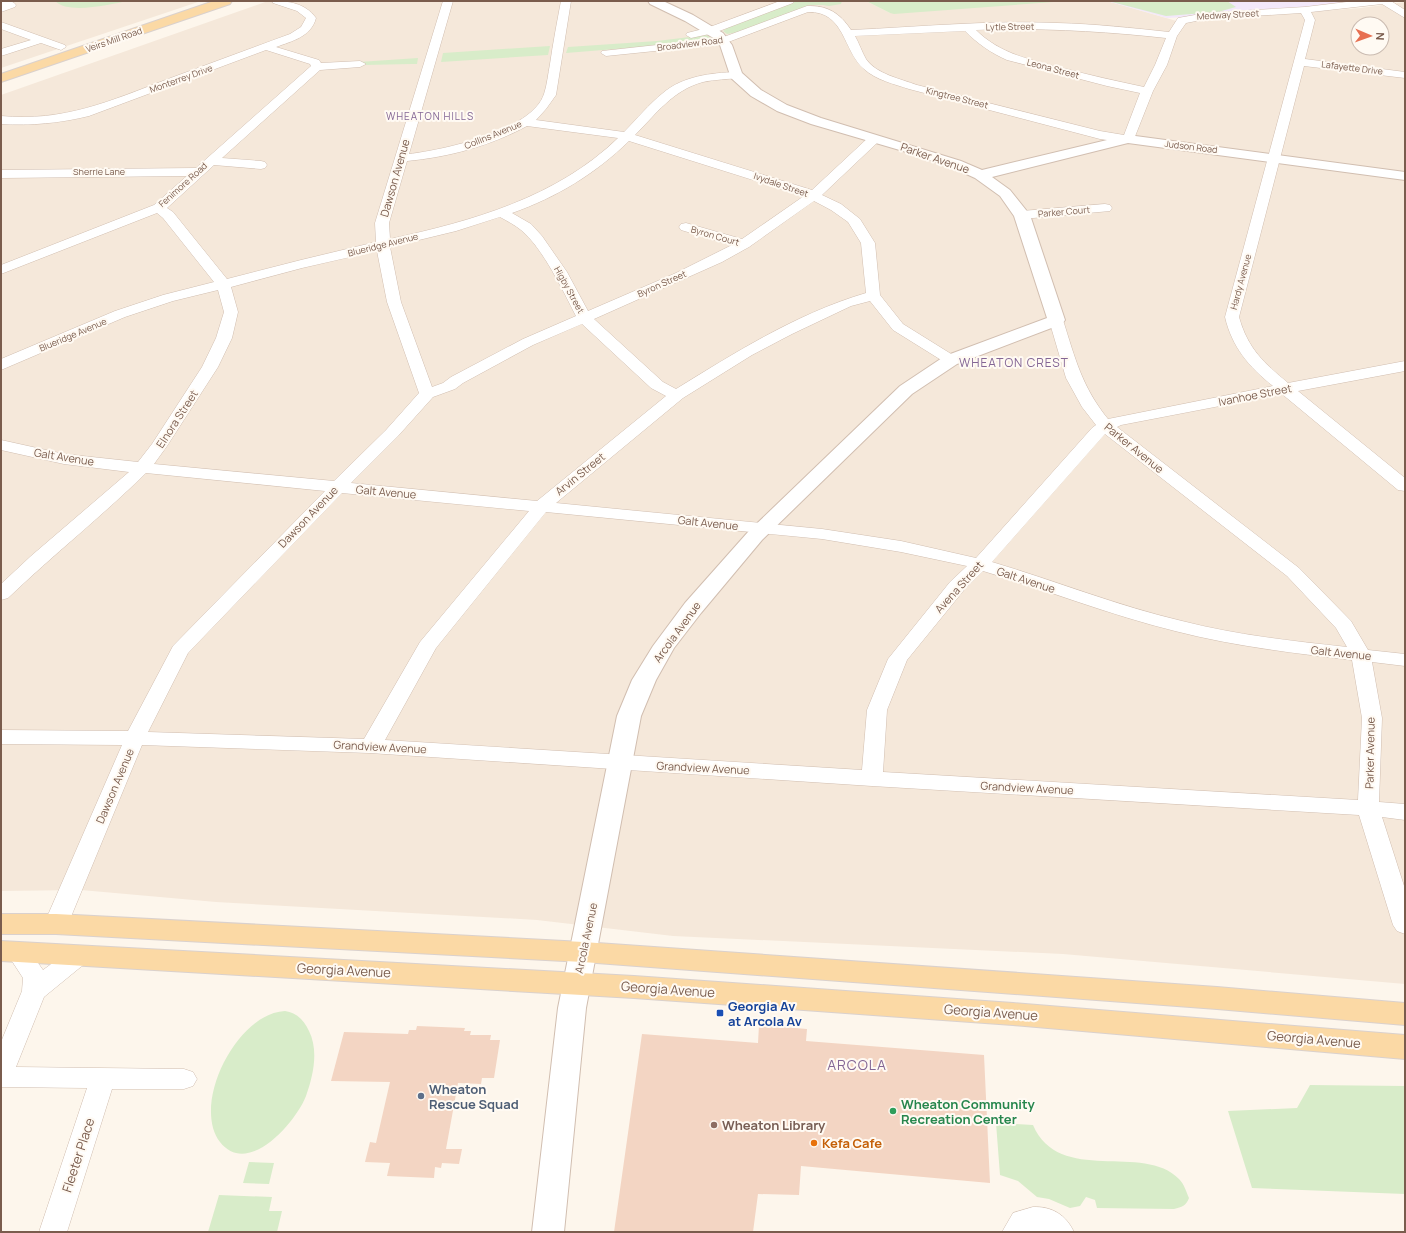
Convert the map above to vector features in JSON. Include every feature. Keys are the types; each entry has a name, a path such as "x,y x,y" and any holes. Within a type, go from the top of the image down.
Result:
{"main road":[{"name":"Veirs Mill Road","path":"1,68 201,1"},
{"name":"Veirs Mill Road","path":"1,78 226,1"},
{"path":"1,924 56,924 583,952 1217,998 1405,1014"},
{"path":"7,950 56,924"},
{"path":"56,924 64,941 80,955"},
{"name":"Georgia Avenue","path":"7,950 576,984 1013,1014 1405,1047"}],"street":[{"name":"Monterrey Drive","path":"1,120 35,122 90,112 266,48 303,32 309,26 311,18 308,13 302,9 277,1"},
{"name":"Dawson Avenue","path":"56,924 135,738 180,650 392,433 427,394 394,302 384,255 382,223 448,1"},
{"name":"Collins Avenue","path":"402,158 426,156 459,148 498,135 526,122 542,108 550,95 566,1"},
{"name":"Parker Avenue","path":"654,1 689,18 719,36 726,45 736,75 756,93 782,108 816,122 935,156 980,175 1005,193 1022,215 1074,378 1090,407 1105,426 1293,572 1344,626 1362,654 1372,718 1368,808 1405,926"},
{"name":"Broadview Road","path":"660,39 710,31 789,1"},
{"name":"Medway Street","path":"1128,139 1147,91 1161,65 1172,36 1180,22 1191,18 1305,10 1381,1"},
{"path":"1384,1 1405,15"},
{"path":"1,2 11,6 1,9"},
{"name":"Broadview Road","path":"606,53 723,41 807,9 817,8"},
{"name":"Kingtree Street","path":"817,8 824,9 833,14 848,33 863,62 878,74 913,87 1100,135 1128,139"},
{"name":"Hardy Avenue","path":"1305,10 1310,20 1232,317 1236,335 1247,354 1260,368 1404,486"},
{"path":"1,25 61,47"},
{"name":"Lytle Street","path":"848,33 1005,26 1056,26 1172,36"},
{"name":"Leona Street","path":"968,28 981,42 1011,58 1107,83 1147,91"},
{"path":"1,53 40,40"},
{"path":"266,48 316,62 316,67 360,64"},
{"name":"Lafayette Drive","path":"1300,62 1405,75"},
{"name":"Fenimore Road","path":"1,270 159,208 197,172 316,67"},
{"name":"Blueridge Avenue","path":"1,365 88,327 160,300 464,225 502,213 559,187 582,174 604,157 667,95 678,87 703,78 736,75"},
{"name":"Ivydale Street","path":"526,122 626,136 803,190 836,207 853,219 868,242 873,295"},
{"name":"Byron Street","path":"427,394 450,386 457,380 528,342 682,276 744,244 785,217 813,196 874,139"},
{"name":"Judson Road","path":"980,175 1128,139 1405,176"},
{"path":"210,161 261,165"},
{"name":"Sherrie Lane","path":"1,174 197,172"},
{"name":"Elnora Street","path":"1,594 37,560 117,492 142,468 159,446 210,367 224,338 231,312 223,284 168,215 159,208"},
{"name":"Parker Court","path":"1022,215 1105,208"},
{"name":"Higby Street","path":"502,213 526,227 537,238 560,272 584,318 657,384 677,395"},
{"name":"Byron Court","path":"686,227 744,244"},
{"path":"873,295 898,327 951,360"},
{"name":"Arvin Street","path":"370,746 379,733 427,646 541,506 677,395 747,352 774,338 846,303 873,295"},
{"name":"Arcola Avenue","path":"548,1232 572,1008 576,984 597,889 619,763 630,716 644,680 664,646 693,608 762,529 906,390 951,360 1056,320"},
{"name":"Ivanhoe Street","path":"1105,426 1116,421 1405,366"},
{"name":"Avena Street","path":"872,779 877,710 898,659 957,586 980,564 1098,431 1105,426"},
{"name":"Galt Avenue","path":"3,447 64,459 142,468 337,488 541,506 868,540 940,554 980,564 1128,613 1183,627 1285,647 1362,654 1405,660"},
{"name":"Grandview Avenue","path":"1,737 135,738 370,746 872,779 1368,808 1405,812"},
{"path":"1,1073 34,991 35,978 7,950"},
{"path":"34,991 80,955"},
{"path":"1,1077 184,1078"},
{"name":"Fleeter Place","path":"53,1232 103,1078"},
{"path":"1016,1232 1023,1222 1036,1218 1044,1219 1052,1223 1060,1232"}],"shaded area":[{"path":"1,1 201,1 1,68"},
{"path":"268,1 866,1 890,13 1035,1 1107,1 1180,22 1361,8 1405,2 1405,984 1063,954 673,936 537,920 216,902 81,890 1,891 1,95"},
{"path":"1107,1 1374,1 1291,11 1167,18"}],"green space":[{"path":"55,1 128,1 80,8 61,5"},
{"path":"797,1 842,1 841,4 829,6 809,5 739,32 727,34 723,31 727,28"},
{"path":"866,1 1067,1 894,14"},
{"path":"1108,1 1227,1 1236,7 1218,12 1166,16"},
{"path":"706,35 712,38 702,42 566,53 568,47 657,41"},
{"path":"550,46 548,55 441,62 443,53"},
{"path":"418,58 417,64 364,65 359,62"},
{"path":"285,1011 297,1015 302,1020 307,1027 314,1047 313,1072 306,1096 301,1107 292,1119 270,1142 257,1150 244,1154 231,1151 220,1142 212,1126 211,1106 215,1084 224,1063 236,1043 251,1027 267,1016"},
{"path":"1310,1085 1405,1086 1405,1194 1252,1188 1228,1111 1297,1108"},
{"path":"996,1123 1033,1125 1045,1143 1062,1154 1081,1159 1145,1164 1164,1169 1181,1181 1189,1198 1187,1203 1174,1209 1097,1208 1095,1200 1086,1197 1080,1206 1070,1208 1049,1199 1037,1197 1018,1181 1000,1175"},
{"path":"249,1162 274,1163 269,1184 243,1183"},
{"path":"219,1195 272,1197 269,1211 282,1211 277,1232 208,1232"}],"building":[{"path":"759,1025 807,1029 806,1041 984,1055 990,1183 801,1166 799,1195 758,1194 753,1232 614,1232 642,1034 758,1043"},
{"name":"Wheaton Rescue Squad","path":"417,1026 465,1028 464,1031 471,1031 470,1035 491,1035 490,1040 500,1040 494,1078 482,1078 481,1084 458,1083 446,1149 462,1149 459,1164 442,1163 441,1168 435,1167 434,1178 387,1176 390,1163 365,1162 370,1142 376,1143 390,1082 331,1081 344,1032 408,1034 409,1030 416,1030"}],"place":[{"name":"Georgia Av at Arcola Av","path":"720,1013"},
{"name":"Wheaton Rescue Squad","path":"421,1096"},
{"name":"Wheaton Community Recreation Center","path":"893,1111"},
{"name":"Wheaton Library","path":"714,1125"},
{"name":"Kefa Cafe","path":"814,1143"}],"district":[{"name":"WHEATON HILLS","path":"430,116"},
{"name":"WHEATON CREST","path":"1014,363"},
{"name":"ARCOLA","path":"857,1065"}]}
